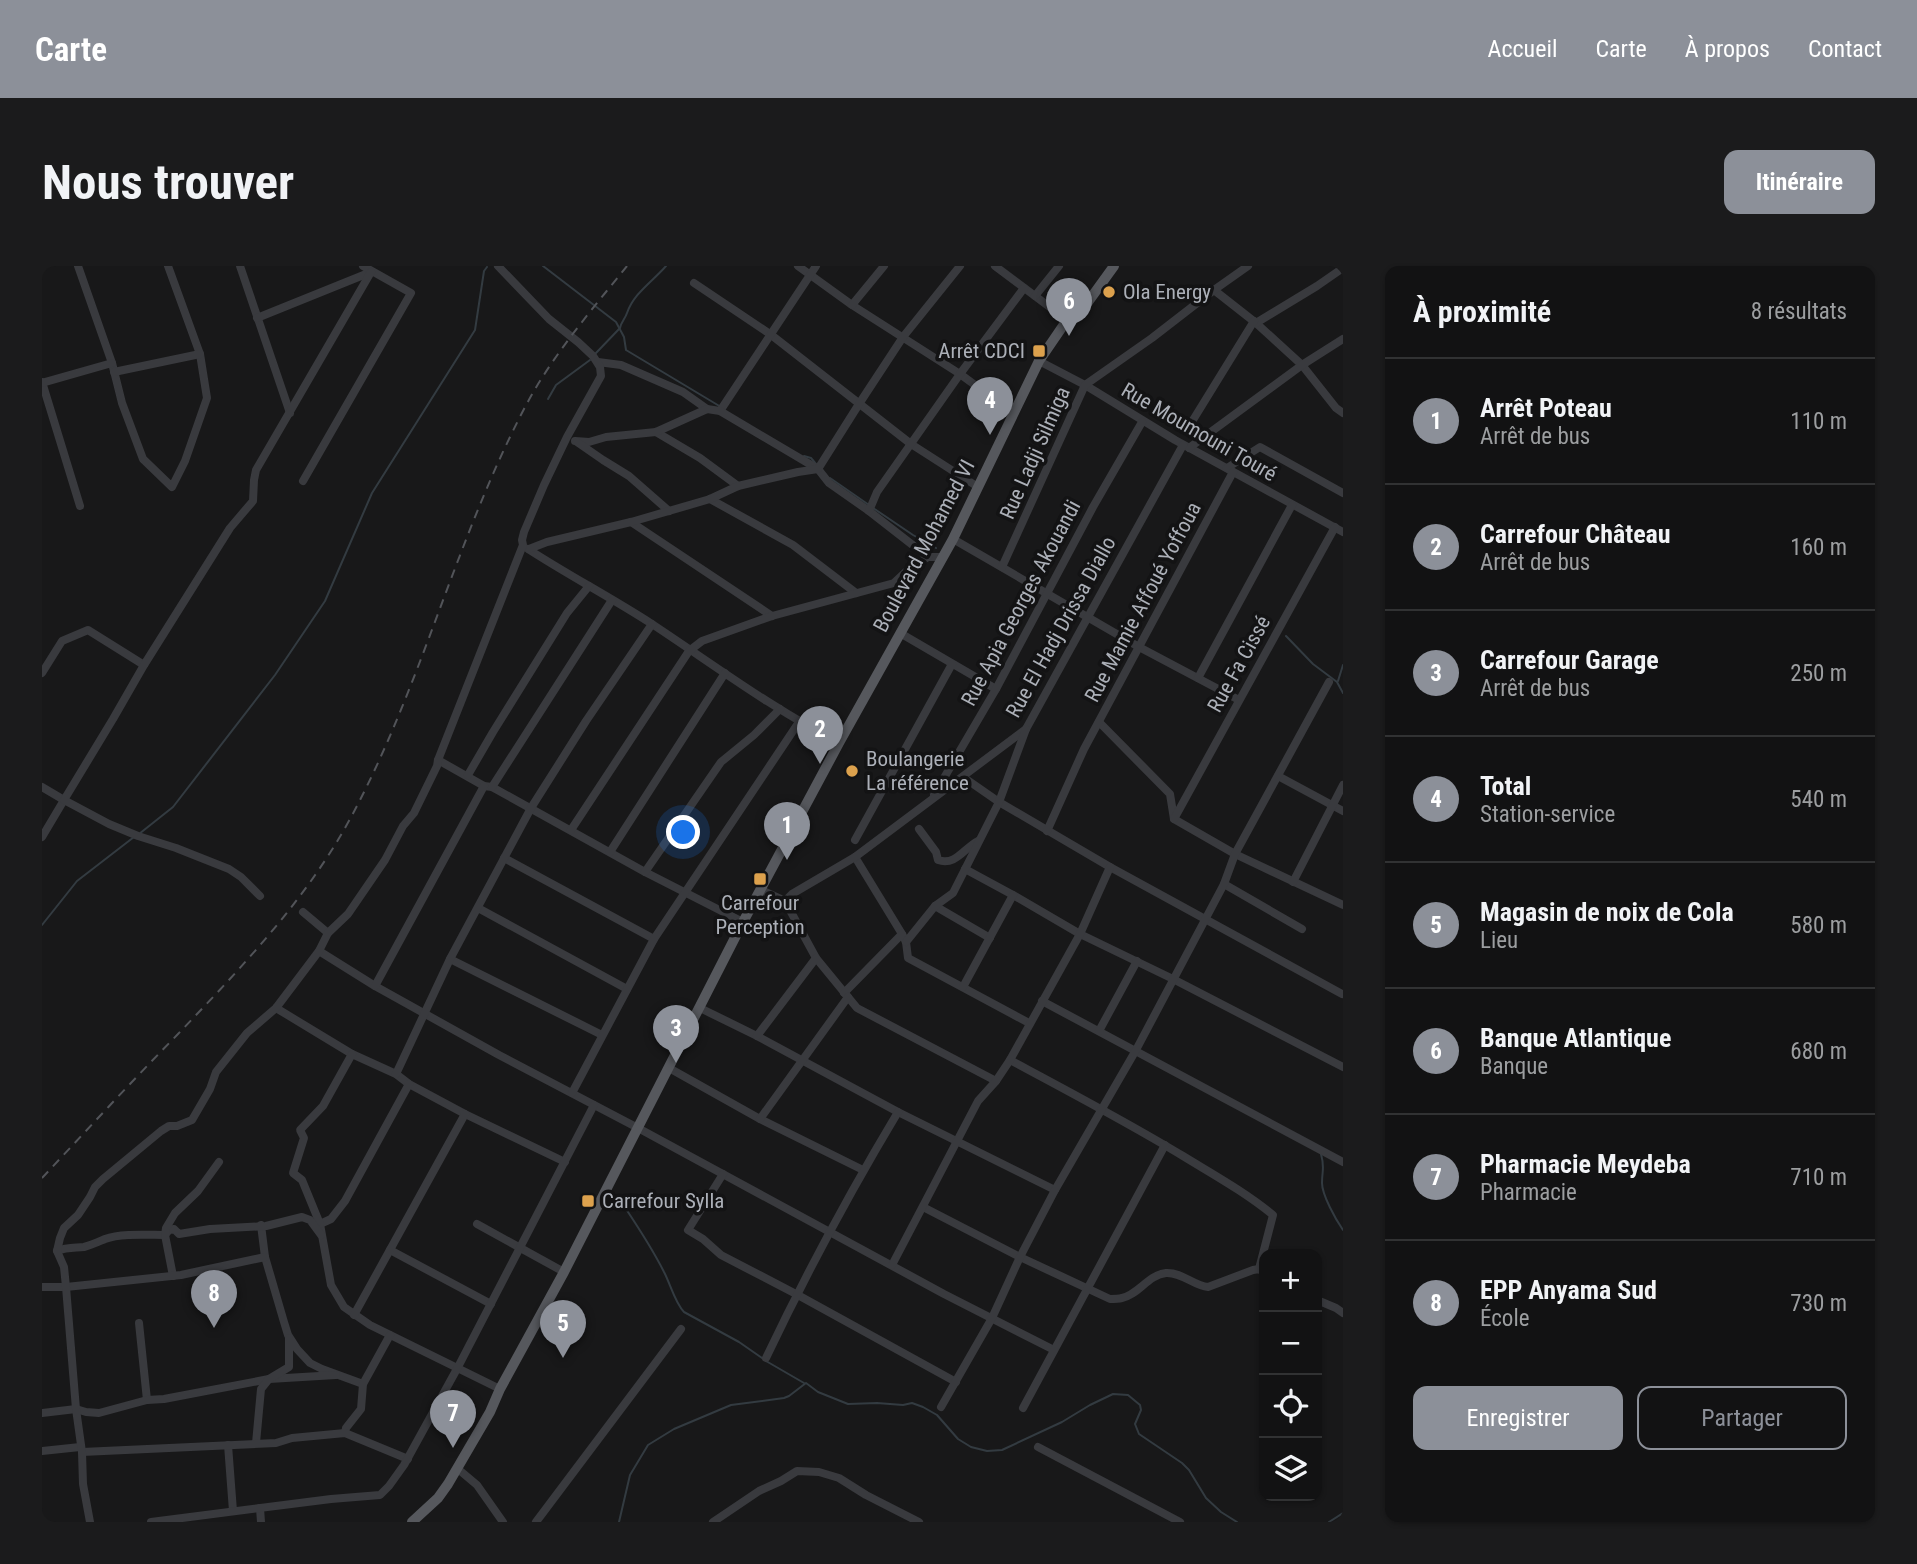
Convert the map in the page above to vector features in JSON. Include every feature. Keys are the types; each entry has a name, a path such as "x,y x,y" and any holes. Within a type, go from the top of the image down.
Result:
{"main road":[{"name":"Boulevard Mohamed VI","path":"412,1522 438,1498 490,1412 743,922 953,539 1039,362 1067,320 1087,303 1114,266"}],"street":[{"path":"78,266 113,367 122,403 143,458 172,487 185,461 207,398 200,354 168,266"},
{"path":"240,266 290,413"},
{"path":"498,266 532,304 584,347 598,362 601,376 539,497 522,540 526,547 652,624 799,722 839,743"},
{"path":"798,266 1013,412"},
{"path":"720,411 816,266"},
{"path":"852,305 884,266"},
{"path":"526,547 631,522 710,499 738,486 818,469 903,337 960,266"},
{"path":"995,266 1067,320"},
{"path":"1035,296 1059,266"},
{"name":"Rue Ladji Silmiga","path":"1002,567 1084,386 1248,266"},
{"path":"1194,420 1255,322 1343,268"},
{"path":"257,318 367,269"},
{"path":"42,837 144,665 230,528 253,501 256,470 290,413 367,269"},
{"path":"303,481 411,293 367,269"},
{"path":"694,283 770,334 911,444 978,487"},
{"path":"869,511 877,492 1024,288"},
{"path":"1214,290 1255,322 1302,366 1343,414"},
{"path":"1186,446 1343,339"},
{"path":"80,506 42,383 113,367 200,354"},
{"path":"598,362 621,365 683,392 707,409 720,411 818,469 830,483 928,557"},
{"name":"Rue Moumouni Touré","path":"1039,362 1142,422 1339,529"},
{"path":"571,439 589,442 606,437 656,432 707,409"},
{"name":"Rue Apia Georges Akouandi","path":"932,800 1142,422"},
{"path":"656,432 700,458 738,486"},
{"path":"571,439 629,476 669,511"},
{"name":"Rue El Hadj Drissa Diallo","path":"785,901 792,894 855,857 1026,729 1186,446"},
{"path":"1230,470 1260,447 1343,493"},
{"name":"Rue Mamie Affoué Yoffoua","path":"1047,831 1084,750 1230,470"},
{"path":"710,499 793,545 856,593"},
{"path":"1198,678 1292,505"},
{"path":"631,522 772,616"},
{"name":"Rue Fa Cissé","path":"1174,819 1239,700 1339,529"},
{"path":"953,539 1239,700"},
{"path":"90,1522 83,1484 64,1267 58,1251 64,1228 78,1214 94,1187 161,1131 192,1120 210,1089 216,1072 247,1033 276,1008 319,951 328,933 348,914 385,860 403,826 414,813 437,766 526,547"},
{"path":"571,830 689,650 702,641 772,616 894,583 928,557 943,557"},
{"path":"468,775 567,613 589,586"},
{"path":"375,986 488,786 612,600"},
{"path":"396,1074 450,959 531,808 652,624"},
{"path":"42,673 62,641 88,630 144,665"},
{"path":"900,633 996,689"},
{"path":"855,840 952,664"},
{"path":"610,852 725,674"},
{"path":"941,1407 992,1318 1055,1190 1136,1050 1224,884 1235,854 1329,682"},
{"path":"645,872 721,762 780,709"},
{"path":"572,1093 654,939 799,722"},
{"path":"1099,722 1170,794 1174,819 1235,854 1343,906"},
{"path":"760,1119 846,995 936,906 953,893 999,802 1026,729"},
{"path":"438,760 743,922"},
{"path":"963,776 1047,831 1342,994"},
{"path":"1278,776 1343,811"},
{"path":"1293,882 1343,785"},
{"path":"42,787 119,828 229,869 260,896"},
{"path":"919,829 936,852 938,860 943,862 956,859 979,841"},
{"path":"855,857 904,938 908,958 1029,1023"},
{"path":"504,858 654,939"},
{"path":"892,1265 978,1101 1010,1060 1080,934 1110,867"},
{"path":"965,869 1080,934 1343,1067"},
{"path":"1224,884 1302,929"},
{"path":"761,890 785,901 816,958 858,1008 996,1081"},
{"path":"963,987 1013,895"},
{"path":"936,906 990,938"},
{"path":"478,908 627,989"},
{"path":"303,912 328,933"},
{"path":"319,951 424,1014 830,1233 1054,1350"},
{"path":"757,1036 816,958"},
{"path":"450,959 601,1035"},
{"path":"1099,1031 1137,961"},
{"path":"1042,1000 1343,1162"},
{"path":"276,1008 352,1054 396,1074 409,1084 465,1114 565,1162"},
{"path":"700,1008 898,1112 1055,1190"},
{"path":"352,1054 323,1106 300,1130 304,1138 293,1173 303,1180 320,1224 331,1285 339,1300 354,1315 500,1389"},
{"path":"1010,1060 1165,1145 1231,1185 1273,1215 1266,1249"},
{"path":"669,1068 760,1119 863,1170"},
{"path":"320,1224 331,1219 345,1201 409,1084"},
{"path":"151,1522 380,1495 408,1459 594,1105"},
{"path":"766,1358 796,1294 863,1170 898,1112"},
{"path":"354,1315 465,1114"},
{"path":"1023,1408 1165,1145"},
{"path":"173,1276 166,1228 175,1213 198,1191 219,1162"},
{"path":"723,1174 688,1230 721,1255 956,1382"},
{"path":"923,1207 1110,1299 1124,1298 1153,1277 1167,1273 1209,1287 1259,1272"},
{"path":"165,1235 174,1229 178,1234 266,1226 306,1218 321,1235"},
{"path":"477,1224 564,1272"},
{"path":"257,1443 261,1389 269,1379 289,1367 288,1335 265,1257 261,1225"},
{"path":"58,1251 68,1247 97,1244 106,1238 165,1235"},
{"path":"390,1250 491,1304"},
{"path":"42,1287 173,1276 265,1257"},
{"path":"1322,1302 1343,1313"},
{"path":"139,1323 147,1400"},
{"path":"536,1522 681,1329"},
{"path":"288,1335 310,1363 363,1384"},
{"path":"345,1433 361,1409 363,1384 390,1335"},
{"path":"42,1413 76,1409 99,1413 147,1400 269,1379 336,1375"},
{"path":"42,1451 276,1443 292,1438 345,1433 408,1459"},
{"path":"228,1445 233,1511"},
{"path":"1038,1447 1180,1522"},
{"path":"458,1468 477,1485 503,1522"},
{"path":"713,1522 759,1491 797,1471 819,1472 839,1478 919,1522"},
{"path":"260,1508 261,1522"}],"waterway":[{"path":"543,266 616,322 624,337 626,350 721,407"},
{"path":"596,353 620,328 639,294 666,266"},
{"path":"139,834 173,807 275,675 325,601 372,493 475,330 484,271 487,267"},
{"path":"548,399 556,385 590,360"},
{"path":"804,456 811,458 816,464"},
{"path":"830,478 869,505"},
{"path":"873,508 936,548"},
{"path":"1286,636 1313,664 1337,682 1343,693"},
{"path":"1338,681 1343,665"},
{"path":"42,925 77,881 134,837"},
{"path":"1321,1154 1324,1194 1343,1230"},
{"path":"626,1209 655,1256 684,1312 762,1358"},
{"path":"766,1361 804,1383"},
{"path":"619,1522 630,1475 648,1445 674,1429 731,1405 784,1398 806,1383 818,1392 848,1404 912,1403 923,1407 937,1415 958,1439 971,1447 987,1451 1002,1450 1113,1394 1128,1395 1140,1405 1141,1410 1135,1424 1139,1434 1182,1463 1206,1498 1237,1522"},
{"path":"1329,1522 1343,1513"}],"railway":[{"path":"42,1178 249,958 293,905 333,849 375,769 418,667 478,510 524,409 559,353 627,266"}],"place":[{"name":"Ola Energy","path":"1109,292"},
{"name":"Banque Atlantique","path":"1069,336"},
{"name":"Arrêt CDCI","path":"1039,351"},
{"name":"Total","path":"990,435"},
{"name":"Carrefour Château","path":"820,764"},
{"name":"Boulangerie La référence","path":"852,771"},
{"name":"Arrêt Poteau","path":"787,860"},
{"name":"Carrefour Perception","path":"760,879"},
{"name":"Carrefour Garage","path":"676,1063"},
{"name":"Carrefour Sylla","path":"588,1201"},
{"name":"EPP Anyama Sud","path":"214,1328"},
{"name":"Magasin de noix de Cola","path":"563,1358"},
{"name":"Pharmacie Meydeba","path":"453,1448"}]}
